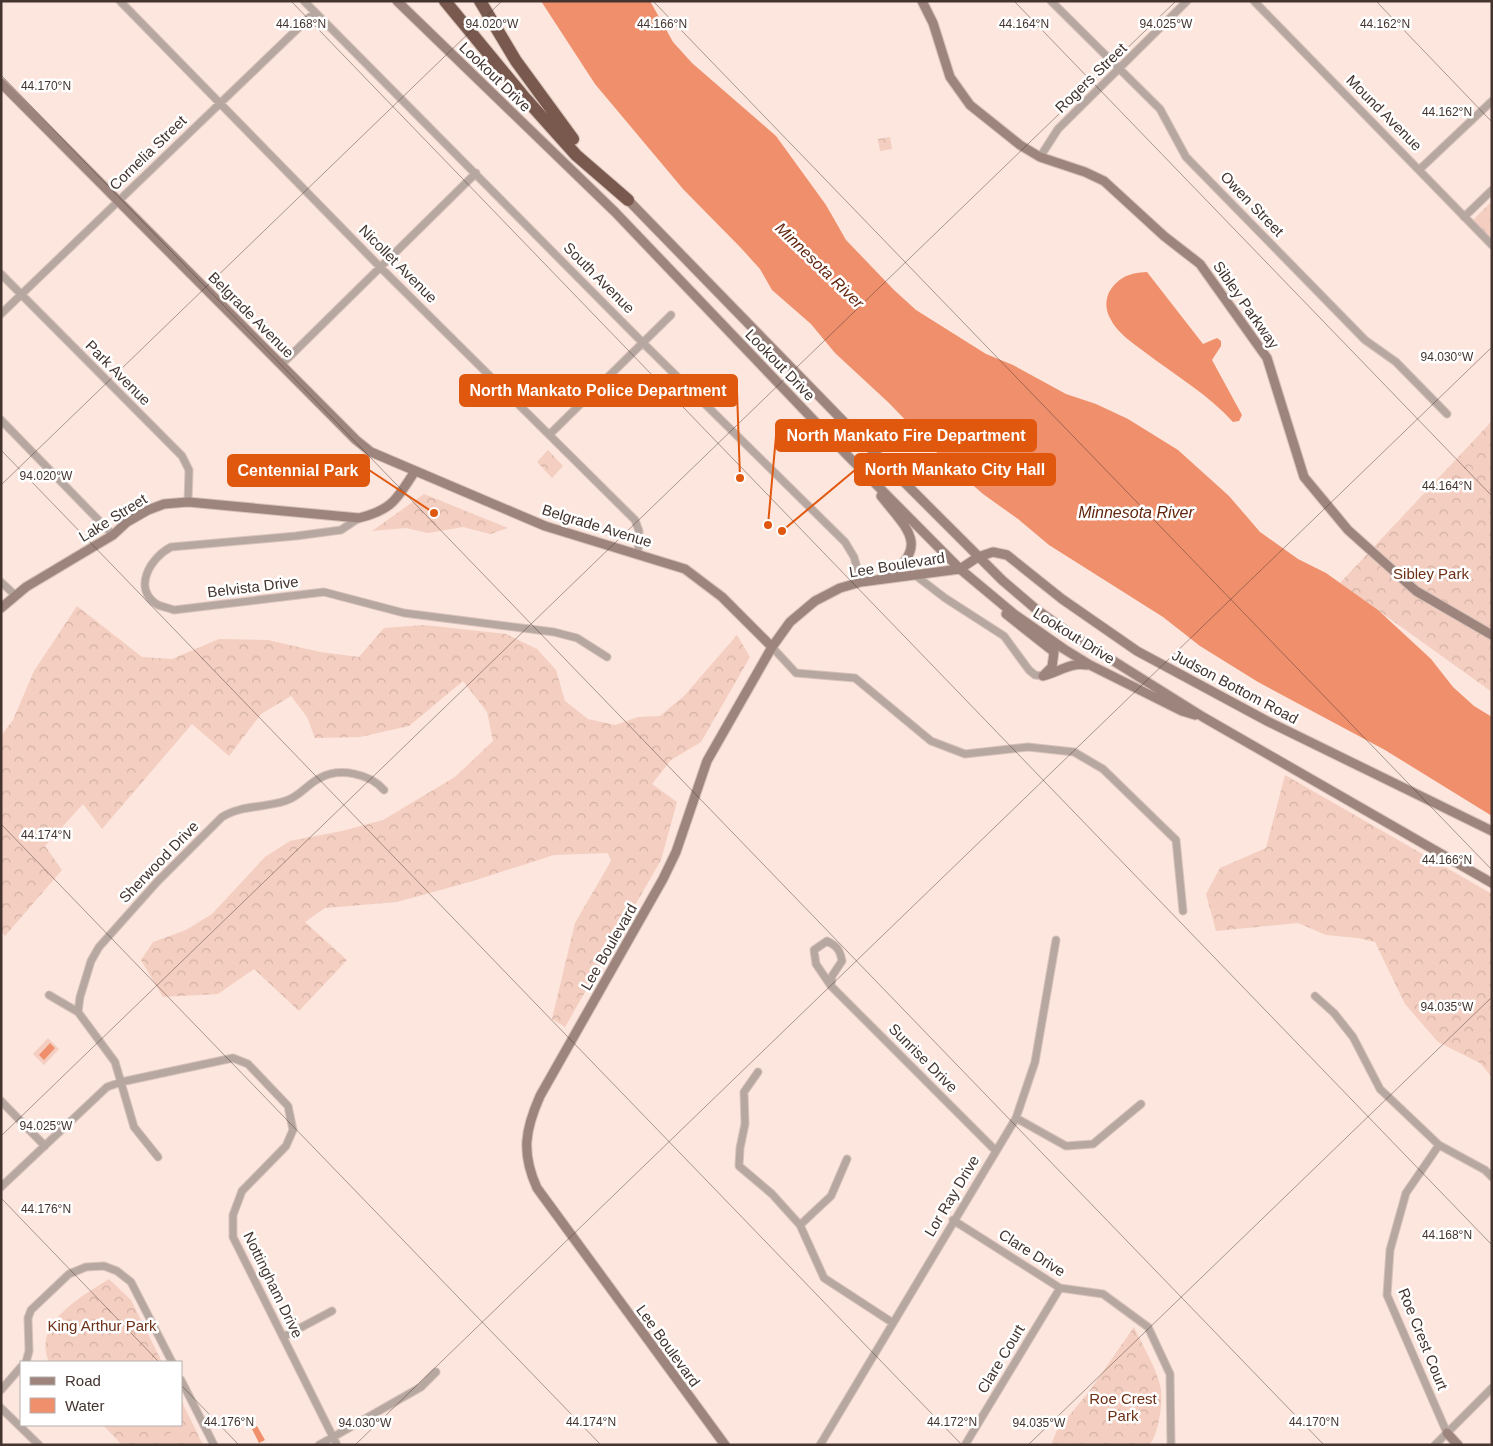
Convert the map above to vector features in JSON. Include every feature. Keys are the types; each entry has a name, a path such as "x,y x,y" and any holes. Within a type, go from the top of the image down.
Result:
{"highway":[{"path":"445,1 525,98 576,155 628,200"},
{"path":"480,1 516,61 557,120 628,200"}],"main road":[{"name":"Lookout Drive","path":"397,1 615,212 960,569 1014,614 1090,665 1182,711 1203,717"},
{"name":"Sibley Parkway","path":"922,1 932,23 950,77 970,105 1020,146 1040,157 1085,172 1104,181 1164,236 1200,264 1267,358 1298,464 1308,483 1348,530 1416,591 1492,635"},
{"name":"Belgrade Avenue","path":"1,83 356,440 371,452 545,526 685,569 705,582 772,646"},
{"name":"Lookout Drive","path":"628,200 978,557 1037,610 1065,630 1203,717 1492,883"},
{"path":"848,455 901,521 910,536 912,547 910,557 904,565 885,578"},
{"name":"Lake Street","path":"1,608 15,596 113,535 127,522 148,510 164,504 188,502 359,518 381,513 400,494 415,471"},
{"name":"Judson Bottom Road","path":"978,557 993,552 1007,555 1062,599 1137,651 1267,721 1492,831"},
{"name":"Lee Boulevard","path":"725,1445 537,1188 530,1172 526,1152 527,1132 540,1096 663,879 676,852 707,761 772,646 790,622 815,601 840,588 885,578 960,569 978,557"},
{"path":"989,594 1011,619 1054,652 1052,667 1043,676"},
{"path":"1043,676 1052,674 1070,664 1090,665"},
{"path":"1447,1434 1458,1445"}],"street":[{"name":"Nicollet Avenue","path":"120,1 381,268 635,520 639,531 638,553"},
{"name":"South Avenue","path":"304,1 643,343 845,542 854,556 861,582"},
{"name":"Owen Street","path":"1051,1 1160,109 1186,157 1365,340 1396,362 1447,414"},
{"name":"Rogers Street","path":"1040,157 1058,129 1187,1"},
{"name":"Mound Avenue","path":"1254,1 1420,169 1492,245"},
{"name":"Cornelia Street","path":"1,314 315,12"},
{"path":"1420,169 1492,101"},
{"path":"281,365 476,173"},
{"path":"1464,217 1492,190"},
{"name":"Park Avenue","path":"1,274 182,456 190,470 188,502"},
{"path":"550,434 672,315"},
{"path":"1,420 113,535"},
{"name":"Belvista Drive","path":"359,518 341,530 171,547 160,553 150,564 145,580 148,594 157,605 174,610 324,592 404,613 554,632 577,638 607,657"},
{"path":"915,575 945,598 1004,636 1030,670 1035,675 1043,676"},
{"path":"1,582 15,596"},
{"name":"Belgrade Avenue","path":"772,646 796,672 855,678 931,741 965,754 1028,746 1074,752 1103,769 1176,840 1183,911"},
{"name":"Sherwood Drive","path":"78,1012 80,997 91,961 99,947 157,882 222,817 240,808 288,800 321,777 332,774 364,776 378,783 384,790"},
{"name":"Lor Ray Drive","path":"820,1445 953,1220 1016,1118 1035,1062 1056,940"},
{"name":"Sunrise Drive","path":"831,986 832,976 842,961 840,952 835,945 828,941 820,944 814,950 813,958 831,986 995,1150"},
{"path":"48,995 78,1012 115,1062 134,1127 158,1157"},
{"path":"1316,996 1334,1013 1353,1037 1380,1089 1439,1145 1485,1170 1492,1177"},
{"name":"Nottingham Drive","path":"1,1187 106,1087 121,1082 233,1058 248,1064 288,1106 293,1130 286,1146 242,1191 233,1215 233,1237 336,1441"},
{"path":"758,1072 744,1092 745,1124 740,1148 739,1166 772,1194 800,1225 824,1278 893,1322"},
{"path":"1,1101 45,1146"},
{"path":"1016,1118 1066,1146 1093,1144 1142,1104"},
{"name":"Roe Crest Court","path":"1439,1145 1406,1193 1390,1250 1387,1295 1447,1434"},
{"path":"800,1225 831,1196 847,1159"},
{"name":"Clare Drive","path":"953,1220 1060,1288 1103,1294 1148,1327 1170,1374 1171,1445"},
{"path":"26,1361 30,1351 28,1318 32,1310 69,1274 86,1267 104,1266 131,1282 171,1361"},
{"name":"Clare Court","path":"965,1445 1060,1288"},
{"path":"283,1337 332,1311"},
{"path":"1,1390 20,1368"},
{"path":"319,1445 336,1441 421,1387 436,1372"},
{"path":"182,1382 214,1445"},
{"path":"1435,1445 1492,1388"},
{"path":"1,1408 39,1445"}],"green space":[{"path":"890,137 892,149 880,151 878,139"},
{"path":"1492,201 1492,245 1470,223"},
{"name":"Sibley Park","path":"1492,421 1492,692 1340,583"},
{"path":"548,450 563,466 552,478 537,462"},
{"path":"424,494 508,528 490,534 463,527 428,533 406,528 372,531"},
{"path":"77,606 142,657 172,659 219,639 268,640 320,652 359,657 384,628 424,625 506,634 537,649 556,670 565,701 588,719 615,725 638,717 660,716 684,696 737,635 750,657 701,742 671,760 652,784 677,802 661,860 565,1027 552,1019 575,923 611,861 608,853 554,855 473,881 397,902 325,908 305,922 347,960 299,1011 254,969 218,994 163,997 141,960 153,942 186,930 212,914 265,857 290,841 342,831 383,820 455,777 493,741 487,712 463,681 409,726 360,737 315,738 307,717 291,696 261,714 229,756 192,724 102,829 83,804 45,846 62,870 5,936 1,931 1,736 13,720 34,671"},
{"path":"1285,775 1492,894 1492,1077 1480,1063 1438,1042 1405,1004 1375,942 1358,938 1326,935 1298,923 1216,931 1206,894 1220,868 1266,848"},
{"path":"48,1038 59,1049 44,1065 33,1054"},
{"name":"King Arthur Park","path":"109,1279 131,1300 162,1361 49,1361 46,1348 47,1335 53,1323 85,1294"},
{"name":"Roe Crest Park","path":"1134,1327 1155,1370 1160,1385 1160,1416 1153,1440 1149,1445 1051,1445 1057,1430 1088,1393"},
{"path":"182,1402 203,1445 122,1445 104,1426 182,1426"},
{"path":"150,1426 175,1426 154,1438 148,1427"},
{"path":"180,1427 186,1438 176,1445 158,1445 156,1441"}],"water":[{"name":"Minnesota River","path":"541,1 650,1 673,42 692,63 776,136 826,205 846,240 916,310 986,354 1013,365 1066,394 1096,404 1128,419 1178,450 1229,496 1260,532 1298,559 1326,573 1378,610 1431,659 1453,687 1474,706 1492,717 1492,816 1385,750 1258,682 1200,646 1163,617 1049,545 1018,519 983,494 943,459 889,403 835,353 811,324 772,290 760,269 683,189 595,84"},
{"path":"1147,272 1203,344 1217,338 1221,341 1221,346 1212,360 1242,415 1239,421 1233,422 1203,394 1121,333 1108,315 1108,296 1118,281 1126,276"},
{"path":"50,1043 55,1048 44,1060 39,1055"},
{"path":"257,1426 265,1440 259,1443 252,1429"}],"place":[{"name":"North Mankato Police Department","path":"740,478"},
{"name":"Centennial Park","path":"434,513"},
{"name":"North Mankato Fire Department","path":"768,525"},
{"name":"North Mankato City Hall","path":"782,531"}]}
